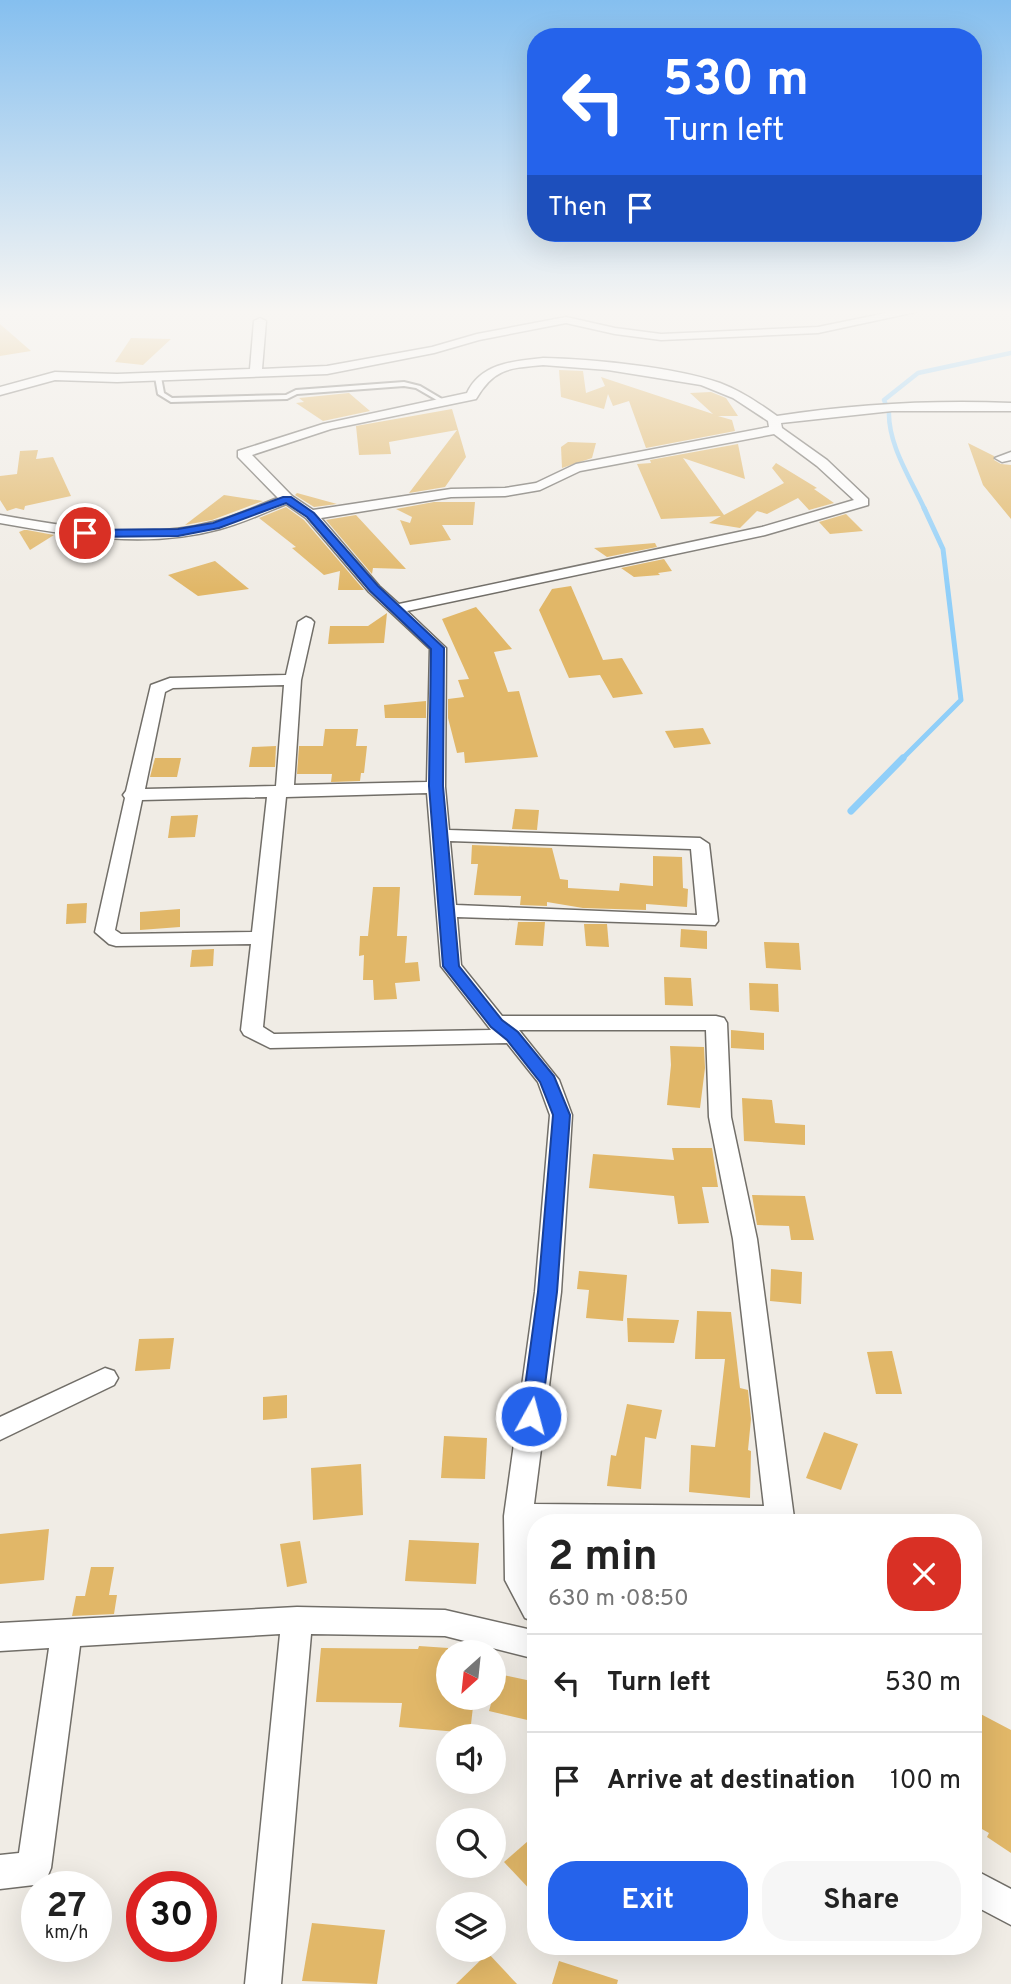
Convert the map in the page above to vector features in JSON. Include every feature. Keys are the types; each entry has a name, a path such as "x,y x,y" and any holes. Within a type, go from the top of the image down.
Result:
{"street":[{"path":"436,404 355,419 272,442 243,454 287,499 311,515 395,609 438,648 436,786 451,966 548,1080 561,1115 548,1292 518,1516 520,1580 527,1593"},
{"path":"395,609 765,531 863,502 841,477 752,404"},
{"path":"311,515 451,493 505,492 540,486 576,468 775,425 875,408 938,405 1011,407"},
{"path":"0,519 85,533 178,532 215,526 287,499"},
{"path":"306,622 293,680 252,1030 270,1041 716,1024 720,1117 745,1239 779,1514"},
{"path":"261,938 116,940 106,932 132,795 157,689 170,683 293,680"},
{"path":"132,795 436,786"},
{"path":"439,835 700,844 708,921 446,911"},
{"path":"5,1421 105,1378"},
{"path":"518,1516 527,1516"},
{"path":"263,1984 297,1620"},
{"path":"0,1637 297,1620 445,1623 527,1643"},
{"path":"0,1872 33,1868 66,1634"},
{"path":"982,1891 1011,1908"}],"building":[{"path":"297,404 361,404 370,411 323,421"},
{"path":"585,404 605,404 604,409"},
{"path":"630,404 681,404 713,414 702,404 730,404 738,416 718,416 732,420 735,431 646,448"},
{"path":"452,409 466,457 445,487 409,493 457,430 389,442 391,454 359,455 356,426"},
{"path":"568,442 596,443 592,458 562,468 561,447"},
{"path":"968,443 994,456 994,460 1001,464 1011,465 1011,519 983,485"},
{"path":"738,444 745,479 683,458 724,515 784,483 772,468 776,463 817,488 814,489 834,503 809,510 798,498 767,514 757,511 740,528 709,523 721,516 661,519 637,464"},
{"path":"38,450 36,459 53,457 71,496 25,506 24,510 16,508 7,511 0,500 0,476 17,474 20,451"},
{"path":"297,493 337,504 314,507 295,495"},
{"path":"224,495 263,501 212,520 185,525"},
{"path":"434,502 475,502 473,525 442,525 451,540 410,545 400,520 410,523 412,517 396,509"},
{"path":"286,507 304,520 364,590 338,590 340,571 324,575 292,548 296,547 259,518"},
{"path":"846,514 863,531 830,534 819,522"},
{"path":"356,515 406,569 373,568 372,574 326,520"},
{"path":"24,530 54,535 30,550 19,532"},
{"path":"655,543 657,547 607,557 594,548"},
{"path":"664,559 672,571 658,573 660,575 634,577 621,568"},
{"path":"215,561 249,589 198,596 168,575"},
{"path":"571,586 603,660 622,658 643,694 613,698 600,675 569,678 539,610 552,589"},
{"path":"476,607 512,649 494,652 508,692 519,691 538,757 465,763 464,752 457,753 448,718 448,699 464,697 458,680 469,679 442,619"},
{"path":"387,613 384,643 328,644 330,626 368,626"},
{"path":"426,701 426,718 385,718 384,705"},
{"path":"703,728 711,744 674,748 665,731"},
{"path":"325,729 358,729 356,746 367,746 364,773 361,773 360,781 331,782 332,774 297,774 299,746 323,746"},
{"path":"276,746 275,767 249,767 252,747"},
{"path":"155,758 181,758 177,777 150,777"},
{"path":"515,809 539,810 537,830 512,829"},
{"path":"198,815 195,837 168,838 171,816"},
{"path":"472,845 552,848 560,879 568,880 568,888 619,891 620,883 653,886 653,856 682,857 683,888 688,889 687,907 646,904 646,910 583,908 547,902 547,906 520,905 521,896 474,895 478,864 471,864"},
{"path":"373,887 400,887 397,936 407,936 405,963 418,962 420,981 395,983 397,999 374,1000 373,980 363,980 364,955 359,956 360,936 368,936"},
{"path":"87,903 86,923 66,924 67,904"},
{"path":"180,909 180,927 140,930 140,912"},
{"path":"518,922 545,922 543,946 515,945"},
{"path":"584,924 607,924 609,947 586,946"},
{"path":"681,929 707,931 707,949 680,947"},
{"path":"764,942 799,943 801,970 766,968"},
{"path":"214,949 213,966 190,967 192,950"},
{"path":"664,977 691,978 693,1006 665,1005"},
{"path":"749,983 778,984 779,1012 750,1010"},
{"path":"731,1030 764,1033 764,1050 731,1048"},
{"path":"670,1046 704,1047 705,1068 700,1108 667,1105"},
{"path":"742,1098 772,1100 775,1123 805,1125 805,1145 744,1141"},
{"path":"672,1148 712,1148 718,1187 702,1187 709,1223 678,1224 674,1196 589,1188 593,1154 674,1160"},
{"path":"752,1195 805,1196 814,1240 791,1240 789,1226 757,1225"},
{"path":"771,1269 802,1272 801,1304 770,1301"},
{"path":"579,1271 627,1275 623,1321 586,1318 589,1290 577,1289"},
{"path":"697,1311 731,1312 740,1388 748,1390 751,1419 748,1450 751,1451 750,1498 689,1492 691,1445 715,1447 725,1359 695,1359"},
{"path":"627,1318 679,1320 674,1343 628,1342"},
{"path":"174,1338 170,1369 135,1371 139,1339"},
{"path":"892,1351 902,1394 876,1394 867,1352"},
{"path":"287,1395 287,1418 263,1420 263,1397"},
{"path":"627,1404 662,1410 656,1439 645,1437 641,1489 607,1486 611,1455 616,1456"},
{"path":"824,1432 858,1444 841,1490 806,1478"},
{"path":"444,1436 487,1438 485,1479 441,1478"},
{"path":"361,1464 363,1515 313,1520 311,1468"},
{"path":"49,1529 44,1580 0,1584 0,1534"},
{"path":"409,1540 479,1543 476,1584 405,1581"},
{"path":"300,1541 307,1583 287,1587 280,1544"},
{"path":"91,1567 114,1567 109,1595 117,1595 114,1614 72,1616 76,1596 85,1596"},
{"path":"419,1646 436,1647 436,1710 473,1710 471,1724 436,1724 436,1730 399,1727 402,1703 316,1702 321,1648 418,1649"},
{"path":"506,1676 527,1680 527,1720 489,1711 506,1710"},
{"path":"982,1715 1011,1730 1011,1853 987,1837 989,1833 982,1829"},
{"path":"527,1842 527,1886 506,1864 506,1860"},
{"path":"312,1923 385,1930 377,1984 302,1981"},
{"path":"559,1961 618,1980 617,1984 552,1984"},
{"path":"479,1962 496,1962 517,1984 456,1984"}],"waterway":[{"path":"889,409 889,422 896,448 924,508"},
{"path":"903,758 961,700 943,549 924,508"},
{"path":"851,811 903,758"}],"route":[{"path":"85,533 178,532 215,526 287,499 311,515 374,589 438,648 436,786 451,966 496,1023 513,1036 548,1080 561,1115 548,1292 531,1416"}]}
